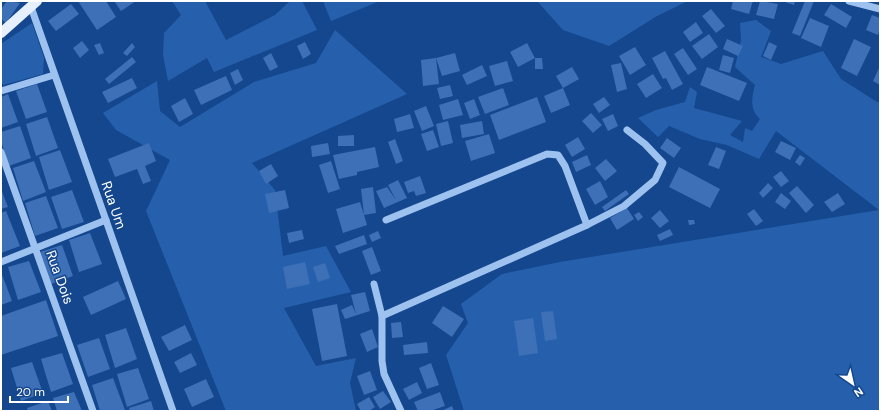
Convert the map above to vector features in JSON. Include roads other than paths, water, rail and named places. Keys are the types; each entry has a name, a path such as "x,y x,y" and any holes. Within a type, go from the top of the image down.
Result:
{"main road":[{"path":"1,33 34,4"}],"street":[{"path":"849,1 880,9"},
{"name":"Rua Um","path":"34,4 54,74 173,411"},
{"path":"1,91 54,74"},
{"path":"382,316 587,225 624,206 655,180 663,163 645,144 627,130"},
{"name":"Rua Dois","path":"1,152 93,411"},
{"path":"386,220 547,154 558,155 565,166 587,225"},
{"path":"1,262 35,247 106,220"},
{"path":"374,284 382,316 382,361 384,374 401,411"}]}
